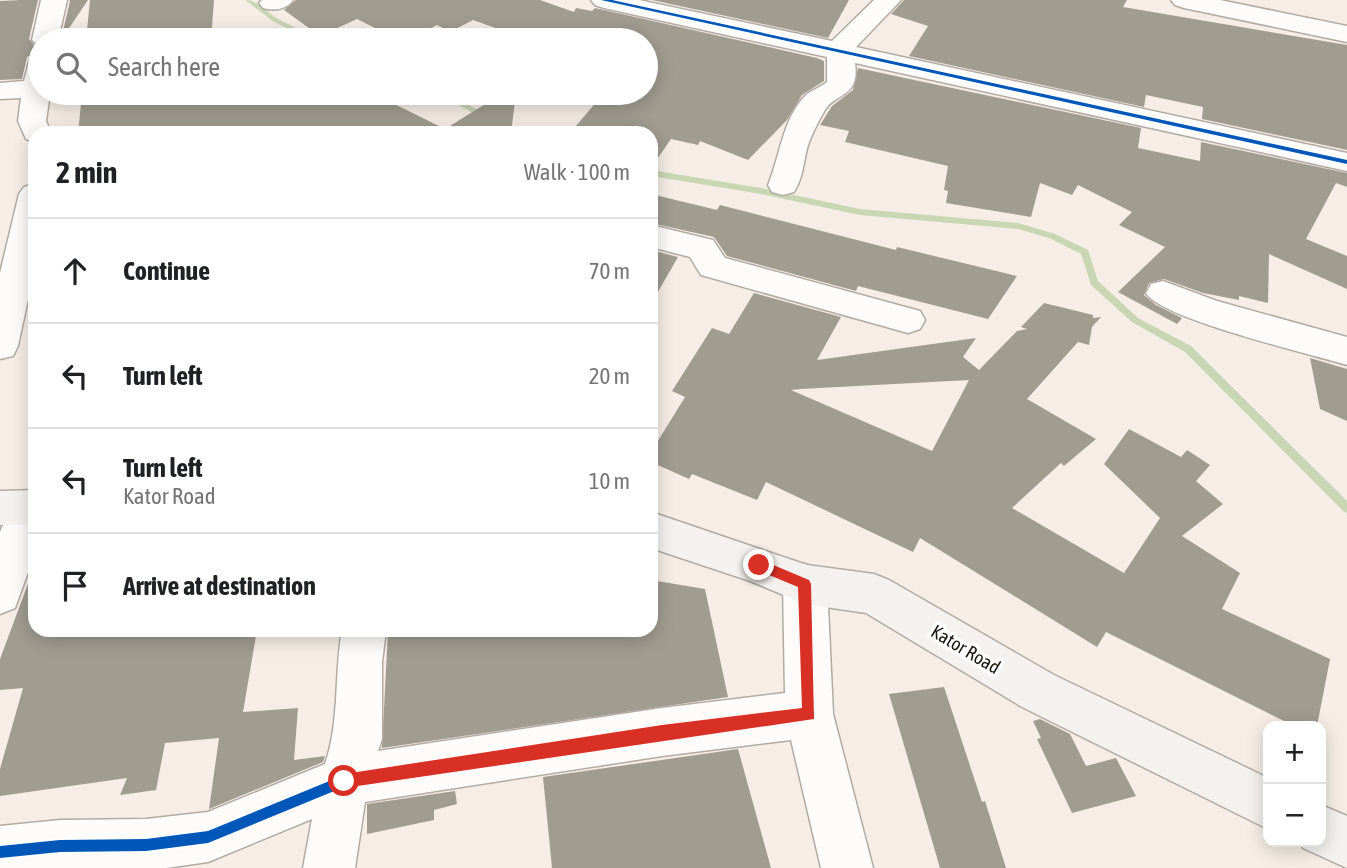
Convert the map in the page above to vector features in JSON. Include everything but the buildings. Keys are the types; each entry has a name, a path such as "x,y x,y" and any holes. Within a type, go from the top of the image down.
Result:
{"main road":[{"name":"Kator Road","path":"658,532 759,565 804,584 874,594 1038,691 1263,802"},
{"path":"1326,832 1347,843"}],"street":[{"path":"48,28 54,0"},
{"path":"604,0 839,49 1347,162"},
{"path":"839,49 888,0"},
{"path":"1184,0 1347,34"},
{"path":"783,185 790,168 793,146 815,101 835,93 839,85 844,68 839,49"},
{"path":"0,90 28,80"},
{"path":"34,105 34,126"},
{"path":"0,346 28,224"},
{"path":"658,238 701,248 713,267 908,320"},
{"path":"1163,293 1207,311 1347,351"},
{"path":"0,594 21,508"},
{"path":"804,584 809,714 847,868"},
{"path":"328,868 344,781 358,739 359,662 363,637"},
{"path":"0,852 60,846 146,845 208,837 344,781 662,733 809,714"}],"waterway":[{"path":"248,0 276,21 293,28"},
{"path":"464,105 485,116"},
{"path":"500,123 506,126"},
{"path":"658,174 761,191 860,212 1018,226 1052,236 1085,252 1094,283 1135,320 1188,349 1347,508"}],"cycle path":[{"path":"604,0 1347,162"},
{"path":"0,852 60,846 146,845 208,837 344,781 662,732 809,714"}],"route":[{"path":"344,781 662,733 809,714 804,584 759,565"}]}
